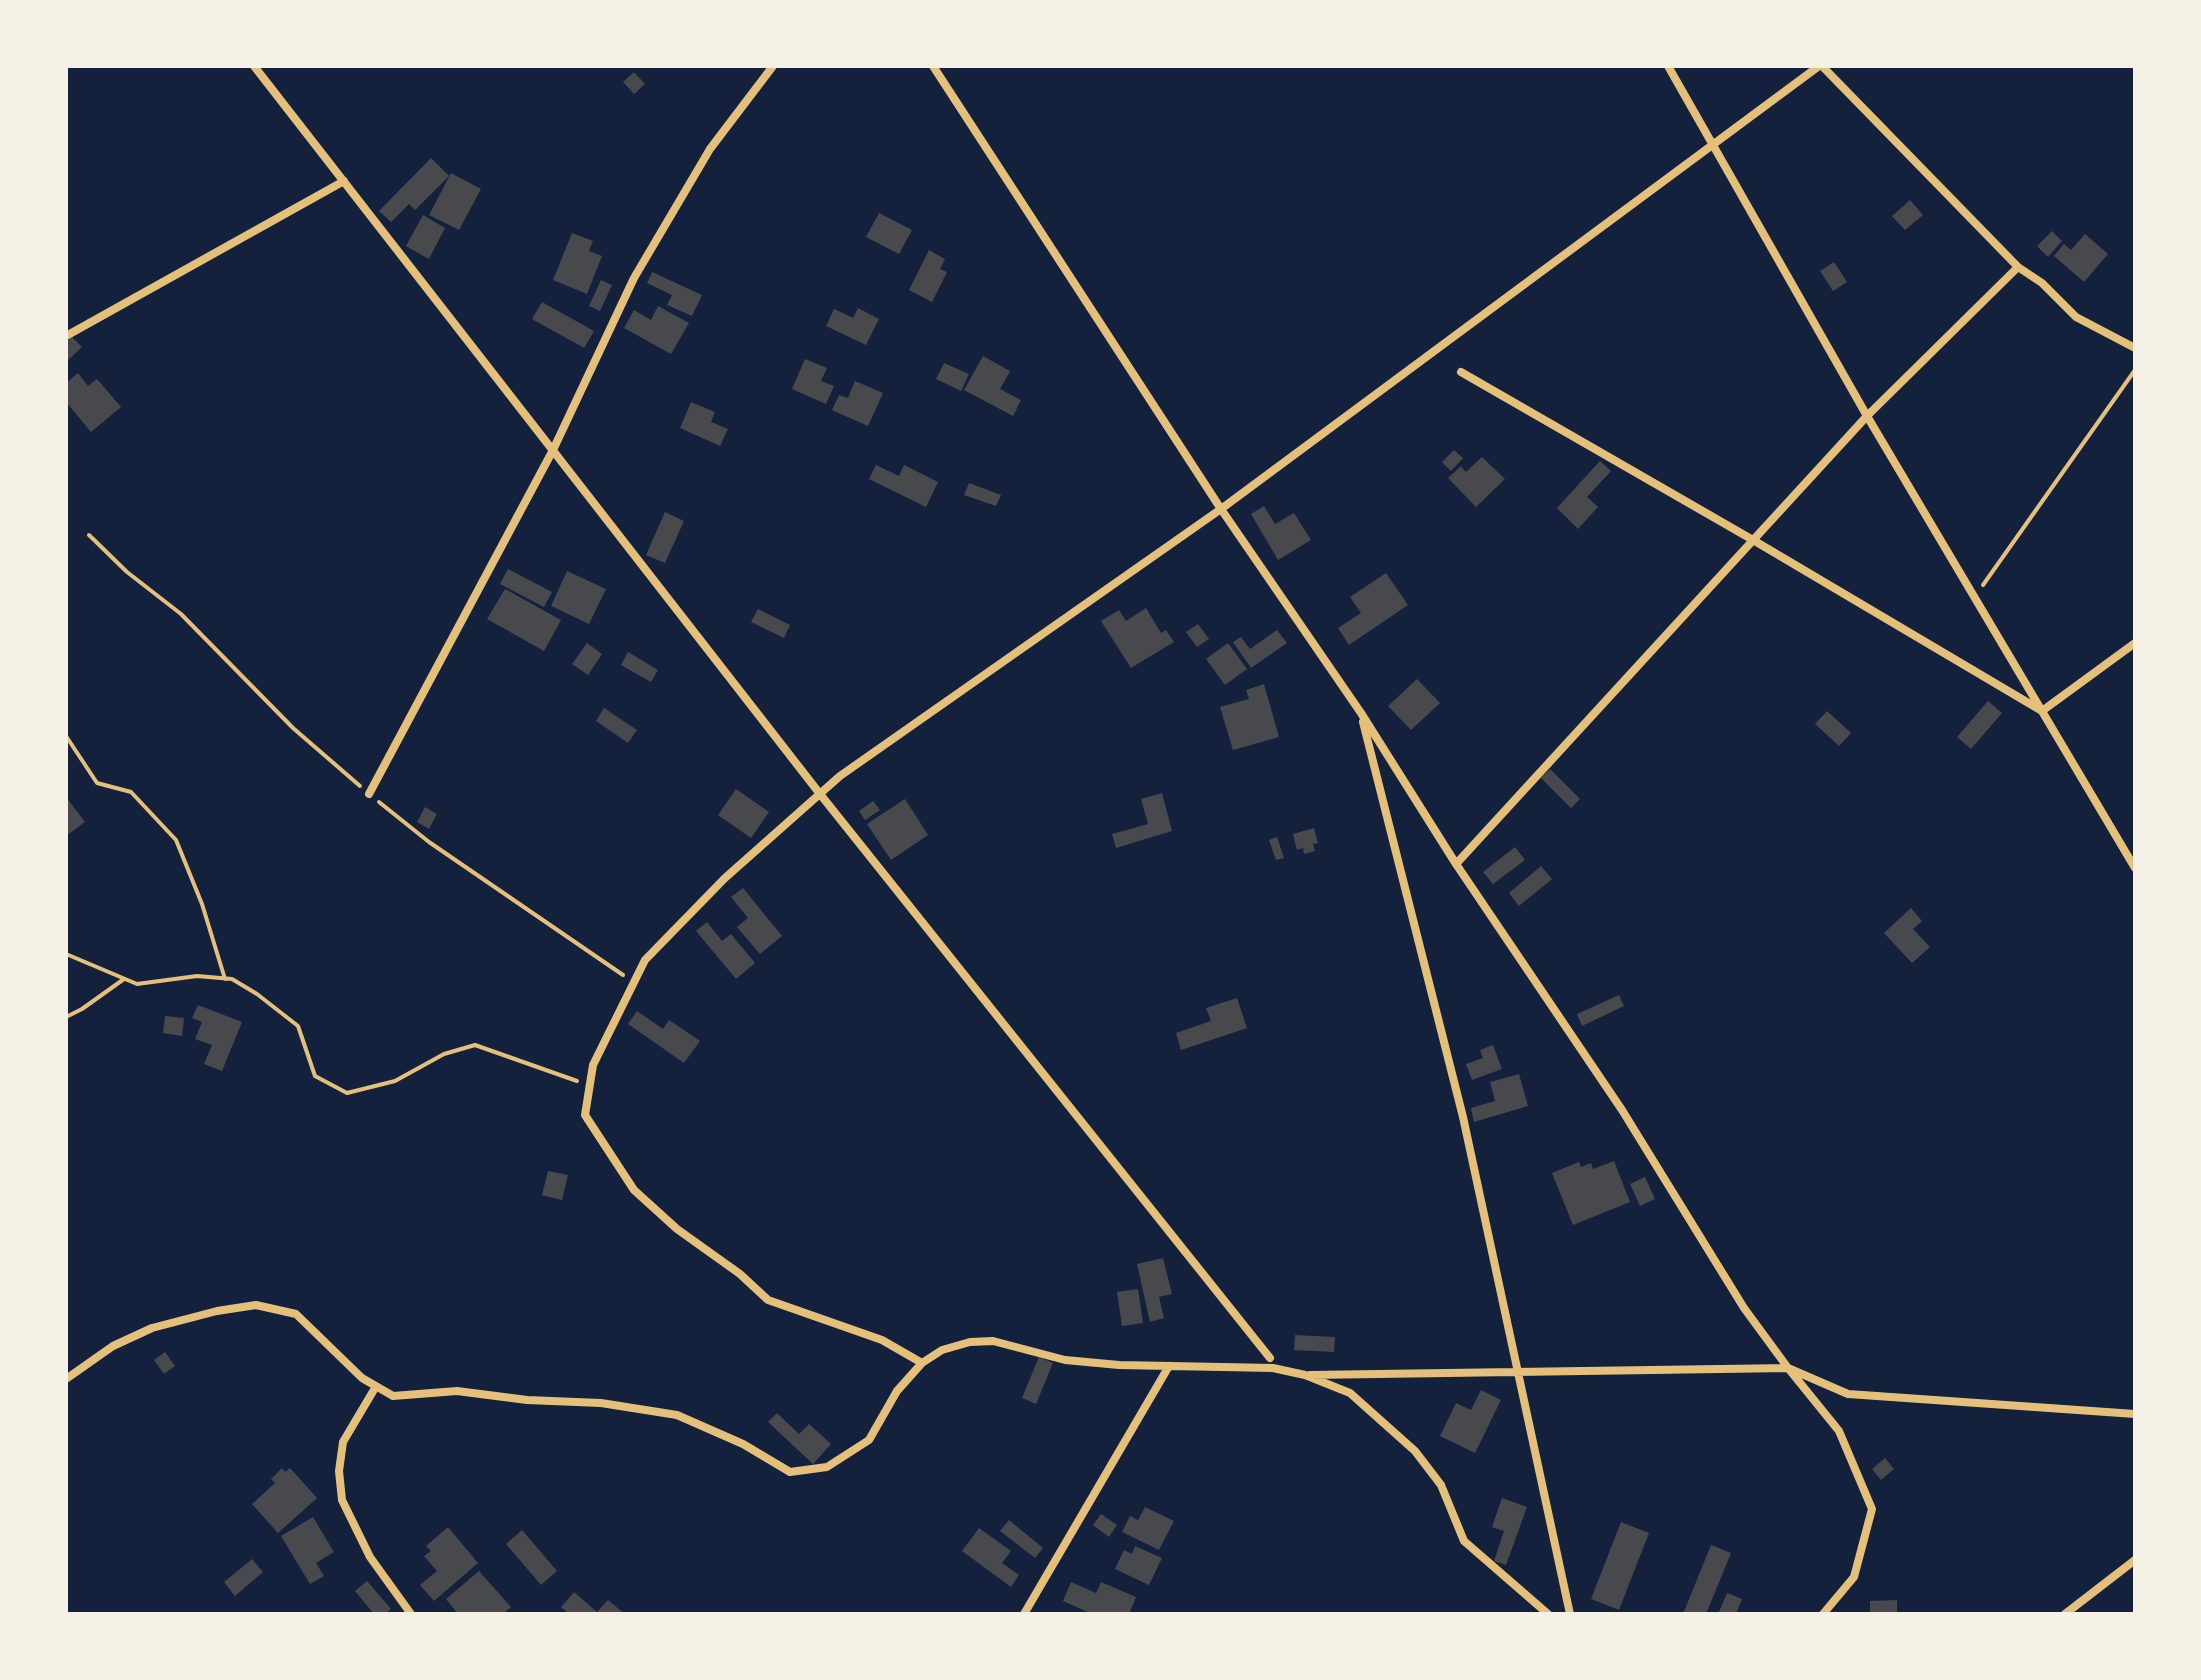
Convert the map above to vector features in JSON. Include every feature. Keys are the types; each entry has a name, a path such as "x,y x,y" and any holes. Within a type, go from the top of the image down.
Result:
{"street":[{"path":"254,66 820,794 1270,1358"},
{"path":"369,794 553,450 634,278 710,149 773,66"},
{"path":"933,66 1221,509 1361,713 1456,864 1622,1110 1744,1308 1839,1431 1872,1509 1854,1577 1823,1614"},
{"path":"1668,66 1867,416 2135,868"},
{"path":"922,1363 882,1340 768,1300 740,1274 677,1229 634,1190 585,1115 593,1065 645,960 715,888 840,776 1221,509 1820,66 2018,267 2042,283 2076,317 2135,348"},
{"path":"66,336 344,181"},
{"path":"1456,864 1867,416 2018,267"},
{"path":"1461,372 2042,711"},
{"path":"2042,711 2135,643"},
{"path":"1361,713 1463,1117 1570,1614"},
{"path":"2129,858 2135,849"},
{"path":"66,1379 113,1346 152,1328 217,1311 256,1305 296,1314 375,1388 393,1396 457,1391 527,1400 601,1403 677,1415 743,1444 790,1472 827,1467 869,1440 897,1391 922,1363 942,1350 970,1342 993,1341 1065,1360 1273,1368 1305,1375 1350,1393 1415,1451 1441,1485 1464,1541 1548,1614"},
{"path":"1024,1614 1169,1366"},
{"path":"1305,1375 1788,1368 1848,1394 2135,1414"},
{"path":"375,1388 343,1442 339,1471 342,1500 370,1557 411,1614"},
{"path":"2065,1614 2135,1560"}],"path":[{"path":"1975,597 2135,370"},
{"path":"89,535 127,572 181,614 293,728 369,794 429,842 634,983"},
{"path":"66,736 97,783 131,792 176,840 202,904 225,979"},
{"path":"66,954 137,984 197,976 232,979 298,1026 315,1076 347,1093 395,1081 444,1054 475,1045 590,1086"},
{"path":"66,1017 124,978"}],"building":[{"path":"634,72 645,84 634,94 623,82"},
{"path":"431,158 449,176 415,210 409,204 391,222 379,211"},
{"path":"451,173 481,189 459,230 429,215"},
{"path":"1910,200 1923,215 1905,230 1892,216"},
{"path":"879,213 912,230 899,254 866,237"},
{"path":"423,215 445,228 429,259 406,246"},
{"path":"2052,231 2062,241 2048,257 2037,246"},
{"path":"572,233 593,241 589,251 602,256 587,294 553,280"},
{"path":"2085,234 2108,254 2084,282 2054,256 2064,244 2071,250"},
{"path":"929,250 945,259 940,269 947,272 932,302 909,290"},
{"path":"1834,262 1847,282 1833,291 1820,271"},
{"path":"652,272 702,295 692,316 667,305 672,295 647,283"},
{"path":"601,280 612,285 600,311 589,306"},
{"path":"542,302 594,331 584,348 532,319"},
{"path":"658,306 689,323 671,354 624,328 634,310 651,320"},
{"path":"858,308 879,319 866,345 826,326 834,309 853,318"},
{"path":"72,337 82,347 66,362 66,342"},
{"path":"983,356 1010,371 1000,389 1021,400 1013,416 964,390"},
{"path":"805,359 827,368 821,381 834,386 826,404 792,389"},
{"path":"944,363 969,374 961,391 936,379"},
{"path":"78,373 88,386 97,379 121,407 91,432 66,402 66,383"},
{"path":"855,381 883,393 868,426 832,410 839,395 848,398"},
{"path":"691,402 715,412 711,422 728,429 720,446 680,428"},
{"path":"1454,450 1463,458 1451,471 1442,462"},
{"path":"1482,457 1505,479 1476,507 1448,478 1461,466 1466,472"},
{"path":"1600,461 1611,471 1587,497 1598,507 1578,529 1557,508"},
{"path":"876,465 899,476 904,465 938,482 926,507 869,479"},
{"path":"969,483 1001,495 996,506 964,495"},
{"path":"1264,506 1275,524 1294,513 1311,540 1278,560 1251,514"},
{"path":"665,512 684,521 665,563 646,555"},
{"path":"508,569 552,592 544,607 500,584"},
{"path":"567,571 606,589 589,624 551,606"},
{"path":"1386,573 1408,605 1349,645 1338,628 1361,613 1350,597"},
{"path":"505,589 561,620 544,651 487,619"},
{"path":"1146,608 1161,633 1166,630 1174,642 1131,668 1101,621 1119,610 1126,621"},
{"path":"758,609 790,625 784,638 751,622"},
{"path":"1198,624 1209,639 1197,647 1186,632"},
{"path":"1277,630 1287,643 1251,668 1233,642 1241,637 1250,649"},
{"path":"587,643 602,654 588,675 572,664"},
{"path":"1228,643 1247,669 1225,685 1206,659"},
{"path":"628,652 658,670 651,682 621,665"},
{"path":"1417,679 1440,703 1411,730 1388,706"},
{"path":"1264,684 1279,737 1233,750 1220,707 1249,699 1246,690"},
{"path":"1988,701 2002,713 1971,749 1957,737"},
{"path":"604,708 637,730 628,743 596,721"},
{"path":"1827,711 1851,733 1839,746 1815,724"},
{"path":"1550,769 1580,799 1571,808 1541,778"},
{"path":"736,789 769,812 751,838 718,815"},
{"path":"1162,793 1172,831 1116,848 1112,834 1148,824 1141,799"},
{"path":"66,797 85,822 66,836"},
{"path":"905,799 928,835 891,860 867,824"},
{"path":"873,801 880,810 865,820 859,811"},
{"path":"425,807 437,814 429,829 417,822"},
{"path":"1314,828 1318,843 1313,844 1315,851 1304,854 1303,848 1297,850 1293,834"},
{"path":"1277,837 1284,858 1276,860 1269,840"},
{"path":"1515,847 1525,860 1493,884 1483,872"},
{"path":"1541,866 1552,879 1519,906 1509,893"},
{"path":"743,888 782,936 760,954 737,927 748,918 731,897"},
{"path":"1911,908 1922,921 1913,929 1930,947 1912,963 1884,933"},
{"path":"707,922 722,941 731,934 755,963 736,979 696,931"},
{"path":"1619,995 1624,1006 1582,1026 1577,1014"},
{"path":"1237,998 1247,1028 1181,1050 1176,1033 1211,1021 1206,1008"},
{"path":"198,1005 242,1022 222,1071 204,1064 212,1045 195,1039 202,1022 192,1018"},
{"path":"637,1011 663,1029 669,1020 700,1041 684,1063 628,1024"},
{"path":"165,1016 184,1018 182,1036 163,1033"},
{"path":"1493,1045 1502,1069 1472,1080 1466,1064 1483,1058 1480,1050"},
{"path":"1519,1074 1528,1106 1474,1122 1471,1108 1495,1101 1490,1082"},
{"path":"1614,1161 1630,1202 1573,1225 1552,1173 1579,1162 1581,1167 1591,1163 1593,1169"},
{"path":"548,1171 568,1175 562,1200 542,1195"},
{"path":"1645,1177 1655,1199 1640,1206 1630,1184"},
{"path":"1163,1258 1172,1294 1159,1297 1164,1318 1150,1322 1137,1264"},
{"path":"1138,1289 1143,1323 1122,1326 1117,1292"},
{"path":"1295,1335 1335,1337 1334,1352 1294,1350"},
{"path":"165,1352 175,1366 164,1374 154,1360"},
{"path":"1039,1357 1053,1363 1036,1404 1022,1398"},
{"path":"1481,1390 1501,1400 1475,1453 1440,1436 1456,1403 1471,1410"},
{"path":"777,1413 799,1434 809,1424 831,1444 813,1464 768,1422"},
{"path":"1885,1458 1894,1469 1881,1480 1872,1469"},
{"path":"282,1468 285,1472 290,1468 317,1498 278,1533 252,1504 275,1483 271,1479"},
{"path":"1502,1498 1527,1507 1506,1565 1494,1561 1504,1531 1492,1527"},
{"path":"1145,1507 1174,1521 1159,1550 1122,1532 1130,1516 1138,1520"},
{"path":"1101,1514 1117,1525 1109,1537 1093,1525"},
{"path":"313,1517 334,1552 316,1563 324,1576 310,1584 281,1536"},
{"path":"1009,1520 1043,1548 1035,1558 1000,1531"},
{"path":"1621,1522 1649,1533 1619,1610 1591,1599"},
{"path":"448,1527 478,1563 434,1601 420,1585 437,1571 424,1556 431,1551 426,1546"},
{"path":"979,1528 1011,1551 1002,1563 1019,1575 1011,1587 962,1551"},
{"path":"522,1530 557,1571 541,1585 506,1544"},
{"path":"1711,1545 1731,1553 1706,1614 1683,1614"},
{"path":"1135,1546 1162,1558 1149,1585 1115,1569 1124,1550 1132,1554"},
{"path":"252,1559 263,1572 235,1596 224,1582"},
{"path":"479,1571 511,1607 503,1614 458,1614 446,1599"},
{"path":"367,1581 391,1609 385,1614 374,1614 355,1591"},
{"path":"1071,1582 1096,1593 1101,1582 1136,1597 1129,1614 1092,1614 1063,1601"},
{"path":"574,1592 597,1612 608,1600 625,1614 569,1614 561,1607"},
{"path":"1727,1593 1742,1599 1736,1614 1718,1614"},
{"path":"1897,1600 1897,1614 1870,1614 1870,1601"}]}
